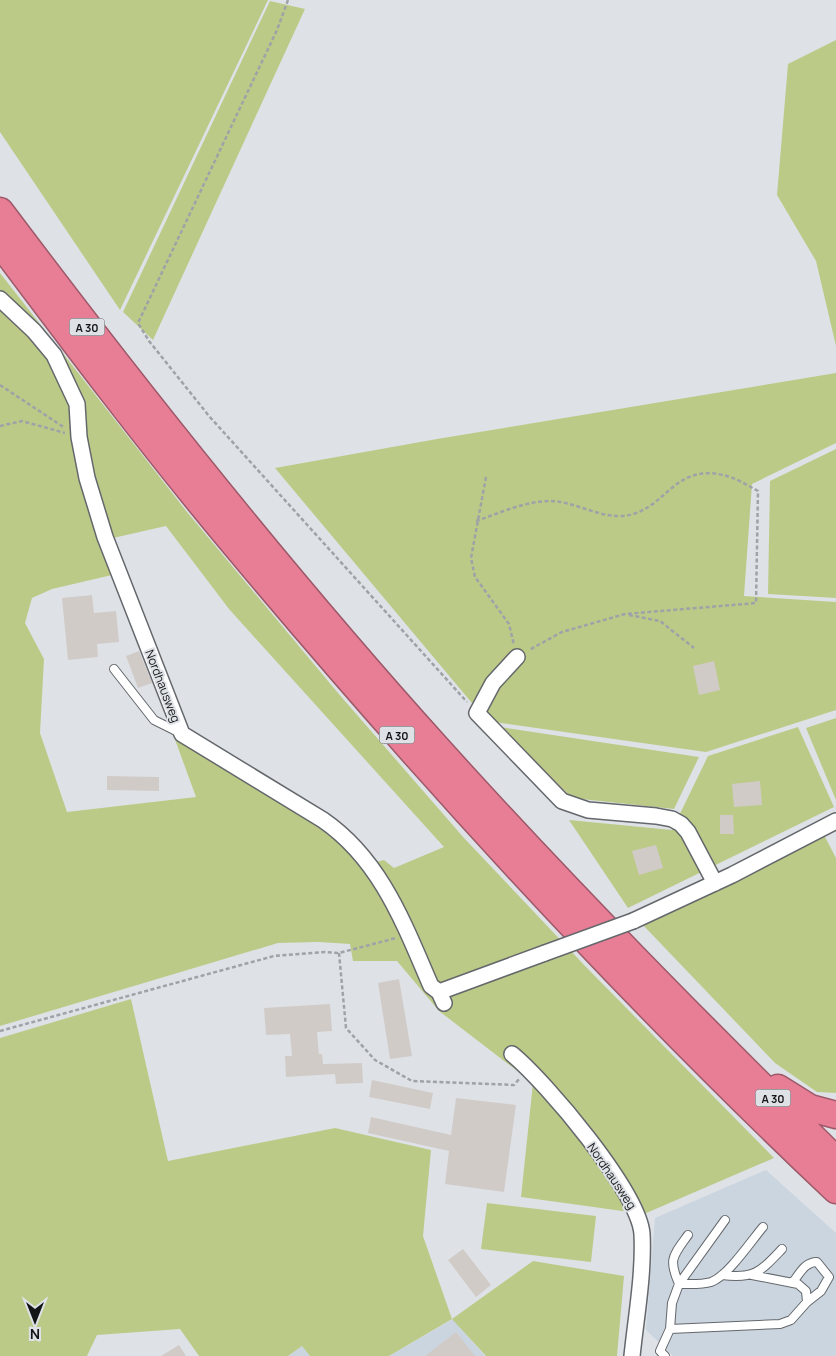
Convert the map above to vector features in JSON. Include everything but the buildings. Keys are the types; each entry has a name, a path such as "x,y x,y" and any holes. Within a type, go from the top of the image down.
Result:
{"highway":[{"name":"A 30","path":"0,211 105,350 257,538 437,748 578,900 709,1035 836,1160"},
{"name":"A 30","path":"0,243 80,349 229,538 419,760 513,864 608,964 736,1095 836,1190"},
{"path":"709,1035 786,1094 810,1108 836,1115"}],"street":[{"name":"Nordhausweg","path":"0,299 34,331 54,355 77,404 79,437 87,478 105,537 182,734 340,832 360,851 376,872 396,907 431,986 442,997 545,953 633,921 715,883 836,821"},
{"path":"517,657 493,683 476,712 562,801 588,810 656,816 672,819 681,824 688,832 715,883"},
{"name":"Nordhausweg","path":"512,1054 529,1068 572,1118 630,1198 638,1217 642,1234 632,1356"}],"lane":[{"path":"114,669 154,720 182,734"},
{"path":"661,1354 670,1329 672,1303 679,1284 725,1220"},
{"path":"679,1284 712,1282 722,1275 764,1227"},
{"path":"679,1284 672,1268 672,1257 688,1235"},
{"path":"752,1276 760,1271 782,1249"},
{"path":"670,1329 780,1324 791,1320 807,1302 822,1291 829,1277 827,1272 817,1262 812,1262 807,1264 793,1282"},
{"path":"722,1275 752,1276 793,1282 806,1291 807,1302"}],"path":[{"path":"288,0 277,30 138,322 149,341 209,416 476,712"},
{"path":"0,385 79,437"},
{"path":"0,426 22,421 79,437"},
{"path":"476,521 528,504 552,501 598,513 622,516 644,511 680,480 702,472 724,475 758,490 756,603 625,614 562,632 517,657 509,624 475,577 470,558 476,521 486,477"},
{"path":"625,614 660,622 694,648"},
{"path":"0,1030 274,956 325,952 339,953 410,937"},
{"path":"339,953 346,1028 375,1060 412,1081 514,1084 529,1068"}],"shaded area":[{"path":"766,1170 836,1233 836,1356 673,1356 646,1330 655,1218"},
{"path":"453,1319 485,1356 389,1356"},
{"path":"302,1346 310,1356 288,1356"}],"green space":[{"path":"0,0 268,0 120,310 0,132"},
{"path":"270,1 305,9 153,340 123,312"},
{"path":"836,40 836,346 816,261 777,195 788,64"},
{"path":"0,273 187,512 338,693 464,838 587,968 774,1158 644,1214 521,1197 533,1083 439,1011 397,961 353,961 350,944 318,942 278,943 0,1026","holes":["92,524 113,538 166,526 229,609 444,847 394,868 384,860 361,866 332,833 173,734 196,797 67,812 40,733 44,659 25,623 32,598 52,589 112,575"]},
{"path":"836,373 836,443 752,484 744,596 836,602 836,710 706,752 487,721 275,468 437,439"},
{"path":"836,449 836,598 768,594 770,481"},
{"path":"836,718 836,800 806,728"},
{"path":"500,727 699,757 674,809 572,798"},
{"path":"798,727 834,807 628,908 569,820 672,830 708,756"},
{"path":"823,833 836,858 836,1093 817,1092 775,1063 642,924"},
{"path":"131,999 168,1161 335,1128 431,1150 423,1236 452,1319 389,1356 310,1356 302,1346 288,1356 199,1356 180,1329 97,1335 87,1356 0,1356 0,1038"},
{"path":"487,1203 596,1216 591,1262 481,1249"},
{"path":"533,1261 624,1276 617,1356 486,1356 452,1319"}]}
